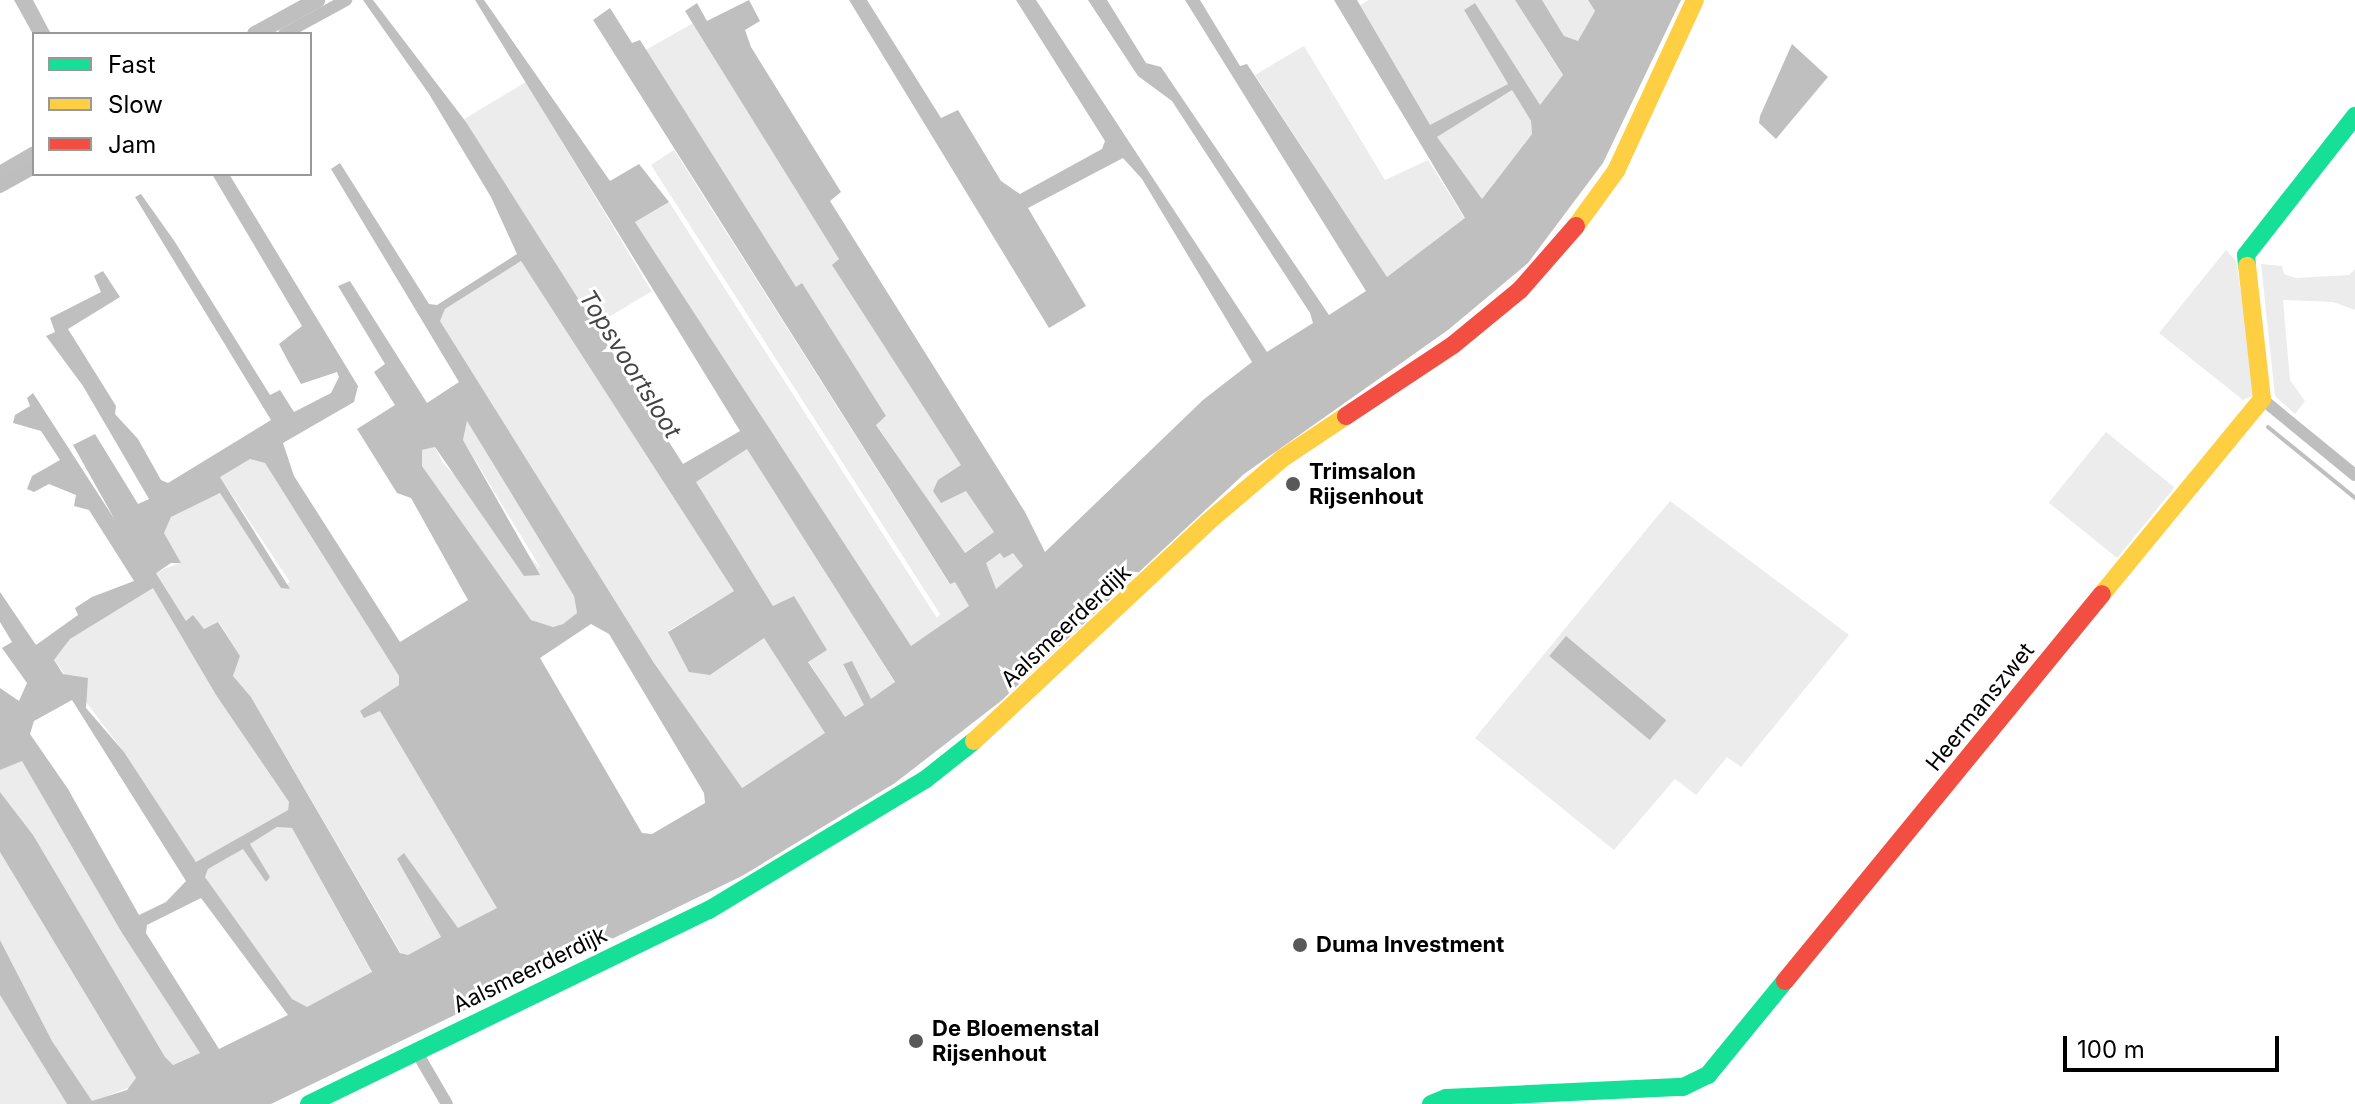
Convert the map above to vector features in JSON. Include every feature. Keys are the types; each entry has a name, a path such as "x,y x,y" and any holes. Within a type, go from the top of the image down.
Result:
{"street":[{"path":"288,32 346,0"},
{"name":"Aalsmeerderdijk","path":"309,1104 709,910 786,867 926,779 995,724 1208,522 1283,458 1453,345 1523,287 1561,247 1616,171 1695,0"},
{"path":"2355,116 2246,255 2262,399 2355,475"},
{"path":"0,187 32,169"},
{"name":"Heermanszwet","path":"1431,1104 1446,1098 1654,1091 1683,1087 1708,1075 2262,399"},
{"path":"416,1051 447,1104"}],"shaded area":[{"path":"14,0 33,0 50,32 32,32"},
{"path":"363,0 373,0 466,122 683,464 740,431 475,0 484,0 610,181 639,164 669,202 635,222 911,646 969,606 955,582 950,584 593,20 610,8 632,43 640,40 796,287 802,283 886,416 876,425 965,553 994,532 966,491 941,503 933,491 938,480 961,465 832,265 839,259 685,11 697,3 707,21 749,0 760,21 745,30 751,47 841,192 830,201 1025,512 1045,552 1203,400 1252,362 1142,179 1123,158 1028,208 1086,306 1049,328 849,0 867,0 941,118 958,110 1001,181 1020,194 1102,149 1105,141 1016,0 1036,0 1267,352 1313,323 1310,313 1172,101 1138,76 1088,0 1107,0 1146,63 1161,67 1329,315 1366,291 1185,0 1200,0 1240,66 1247,64 1387,277 1465,218 1334,0 1357,0 1430,125 1508,84 1464,10 1475,3 1540,105 1563,75 1515,0 1542,0 1564,36 1578,41 1595,11 1588,0 1681,0 1603,163 1528,263 1448,330 1244,474 1001,701 895,783 742,876 271,1104 67,1104 0,995 0,940 52,1041 92,1101 127,1090 136,1078 0,852 0,792 33,835 165,1057 173,1065 200,1053 122,933 22,761 0,770 0,688 19,701 27,683 2,648 12,642 0,622 0,592 36,645 78,615 75,608 92,597 134,581 89,510 74,506 76,495 49,484 34,492 27,489 32,476 60,460 41,431 13,423 15,415 30,406 27,398 33,393 115,520 73,445 95,434 138,504 149,499 83,386 46,336 55,332 50,318 101,292 94,276 103,271 120,297 68,329 116,406 115,414 138,439 161,480 168,483 271,420 135,197 141,194 175,242 270,395 280,390 294,412 331,393 339,377 337,372 301,384 279,344 302,326 213,176 230,176 358,386 354,402 283,443 294,476 400,642 468,600 411,498 397,493 357,429 395,405 374,372 385,364 338,286 350,281 427,403 459,382 331,169 340,163 429,304 437,305 517,254 491,197 429,94","holes":["1512,90 1531,121 1532,134 1482,199 1437,137","521,261 734,591 668,632 689,672 710,675 764,638 825,733 742,788 654,663 440,321 445,309","467,421 574,596 577,613 563,624 553,627 531,620 422,466 422,450 435,447 524,576 540,575 463,440","747,449 895,682 871,699 852,661 843,664 864,705 845,717 808,662 827,650 794,596 773,606 696,482","250,459 265,463 399,676 399,685 360,711 364,718 380,711 497,908 458,928 404,853 397,859 441,937 408,955 400,953 251,697 233,676 240,656 218,622 204,629 193,615 186,621 156,573 171,563 181,563 164,533 171,517 220,493 281,588 290,589 220,477","1000,553 1004,558 1013,553 1023,566 996,589 986,563","153,588 216,695 289,802 288,810 196,862 124,752 86,708 88,678 63,674 54,660 70,639","591,624 609,634 704,793 705,803 652,834 642,833 540,658","72,700 186,881 166,902 139,915 68,789 30,734 34,721","277,827 292,828 372,972 307,1007 292,999 205,877 208,869 243,849 266,882 270,877 250,844","201,898 288,1015 219,1049 146,933 147,925"]},
{"path":"1369,0 1515,0 1563,76 1540,106 1475,3 1464,10 1508,84 1430,126 1360,5"},
{"path":"1542,0 1588,0 1595,11 1592,25 1578,41 1564,36"},
{"path":"693,23 839,259 833,266 962,466 966,490 994,532 964,553 876,424 886,417 801,284 796,287 646,50"},
{"path":"1792,44 1828,77 1776,139 1759,123 1760,116"},
{"path":"1304,46 1385,180 1428,160 1465,219 1387,277 1255,75"},
{"path":"526,82 652,291 590,328 464,119"},
{"path":"1512,90 1531,121 1532,134 1482,199 1436,137"},
{"path":"674,150 949,583 955,581 970,607 911,646 635,222 669,202 937,618 940,614 651,165"},
{"path":"2226,250 2236,261 2257,394 2243,400 2159,333"},
{"path":"521,261 734,591 668,631 710,675 764,638 826,734 741,788 654,663 440,321 445,309"},
{"path":"2261,264 2282,266 2284,274 2296,278 2349,275 2355,269 2355,310 2333,302 2283,300 2290,380 2305,401 2295,414 2275,396"},
{"path":"467,421 574,596 577,613 563,624 553,627 531,620 422,466 422,450 435,447 443,463 541,569 463,440"},
{"path":"2106,432 2174,487 2117,558 2049,503"},
{"path":"748,448 895,683 871,700 852,661 843,664 865,706 845,718 808,661 826,650 794,596 774,607 695,482"},
{"path":"250,458 265,463 399,676 399,685 360,712 380,710 498,908 458,929 405,854 397,859 441,937 408,955 401,953 251,697 233,676 240,656 219,622 203,629 186,621 156,572 180,563 164,533 171,517 220,493 281,587 290,582 220,477"},
{"path":"1670,501 1849,635 1741,767 1727,757 1696,795 1675,779 1614,850 1475,738"},
{"path":"1013,552 1023,566 996,589 985,563 1000,553"},
{"path":"153,587 216,695 289,802 288,810 196,862 124,752 54,660 70,639"},
{"path":"1566,636 1666,720 1650,740 1549,656"},
{"path":"22,760 122,933 200,1053 172,1065 165,1057 33,836 0,792 0,770"},
{"path":"277,827 292,828 372,973 307,1007 292,1000 205,877 208,869 243,849 266,882 270,877 250,844"},
{"path":"0,852 136,1078 135,1085 92,1102 52,1041 0,940"},
{"path":"0,995 4,1001 67,1104 0,1104"}],"waterway":[{"path":"259,32 317,0"},
{"path":"0,174 32,155"},
{"path":"2268,427 2355,498"}],"traffic: fast":[{"path":"2247,266 2246,255 2355,116"},
{"path":"309,1104 709,910 926,779 974,741"},
{"path":"1431,1104 1446,1098 1683,1087 1708,1075 1785,981"}],"traffic: slow":[{"path":"1576,226 1616,171 1695,0"},
{"path":"2102,594 2262,399 2247,266"},
{"path":"974,741 1208,522 1283,458 1346,416"}],"traffic: jam":[{"path":"1346,416 1453,345 1520,290 1576,226"},
{"path":"1785,981 2102,594"}],"place":[{"name":"Trimsalon Rijsenhout","path":"1293,484"},
{"name":"Duma Investment","path":"1300,945"},
{"name":"De Bloemenstal Rijsenhout","path":"916,1041"}],"water label":[{"name":"Topsvoortsloot","path":"630,364"}]}
